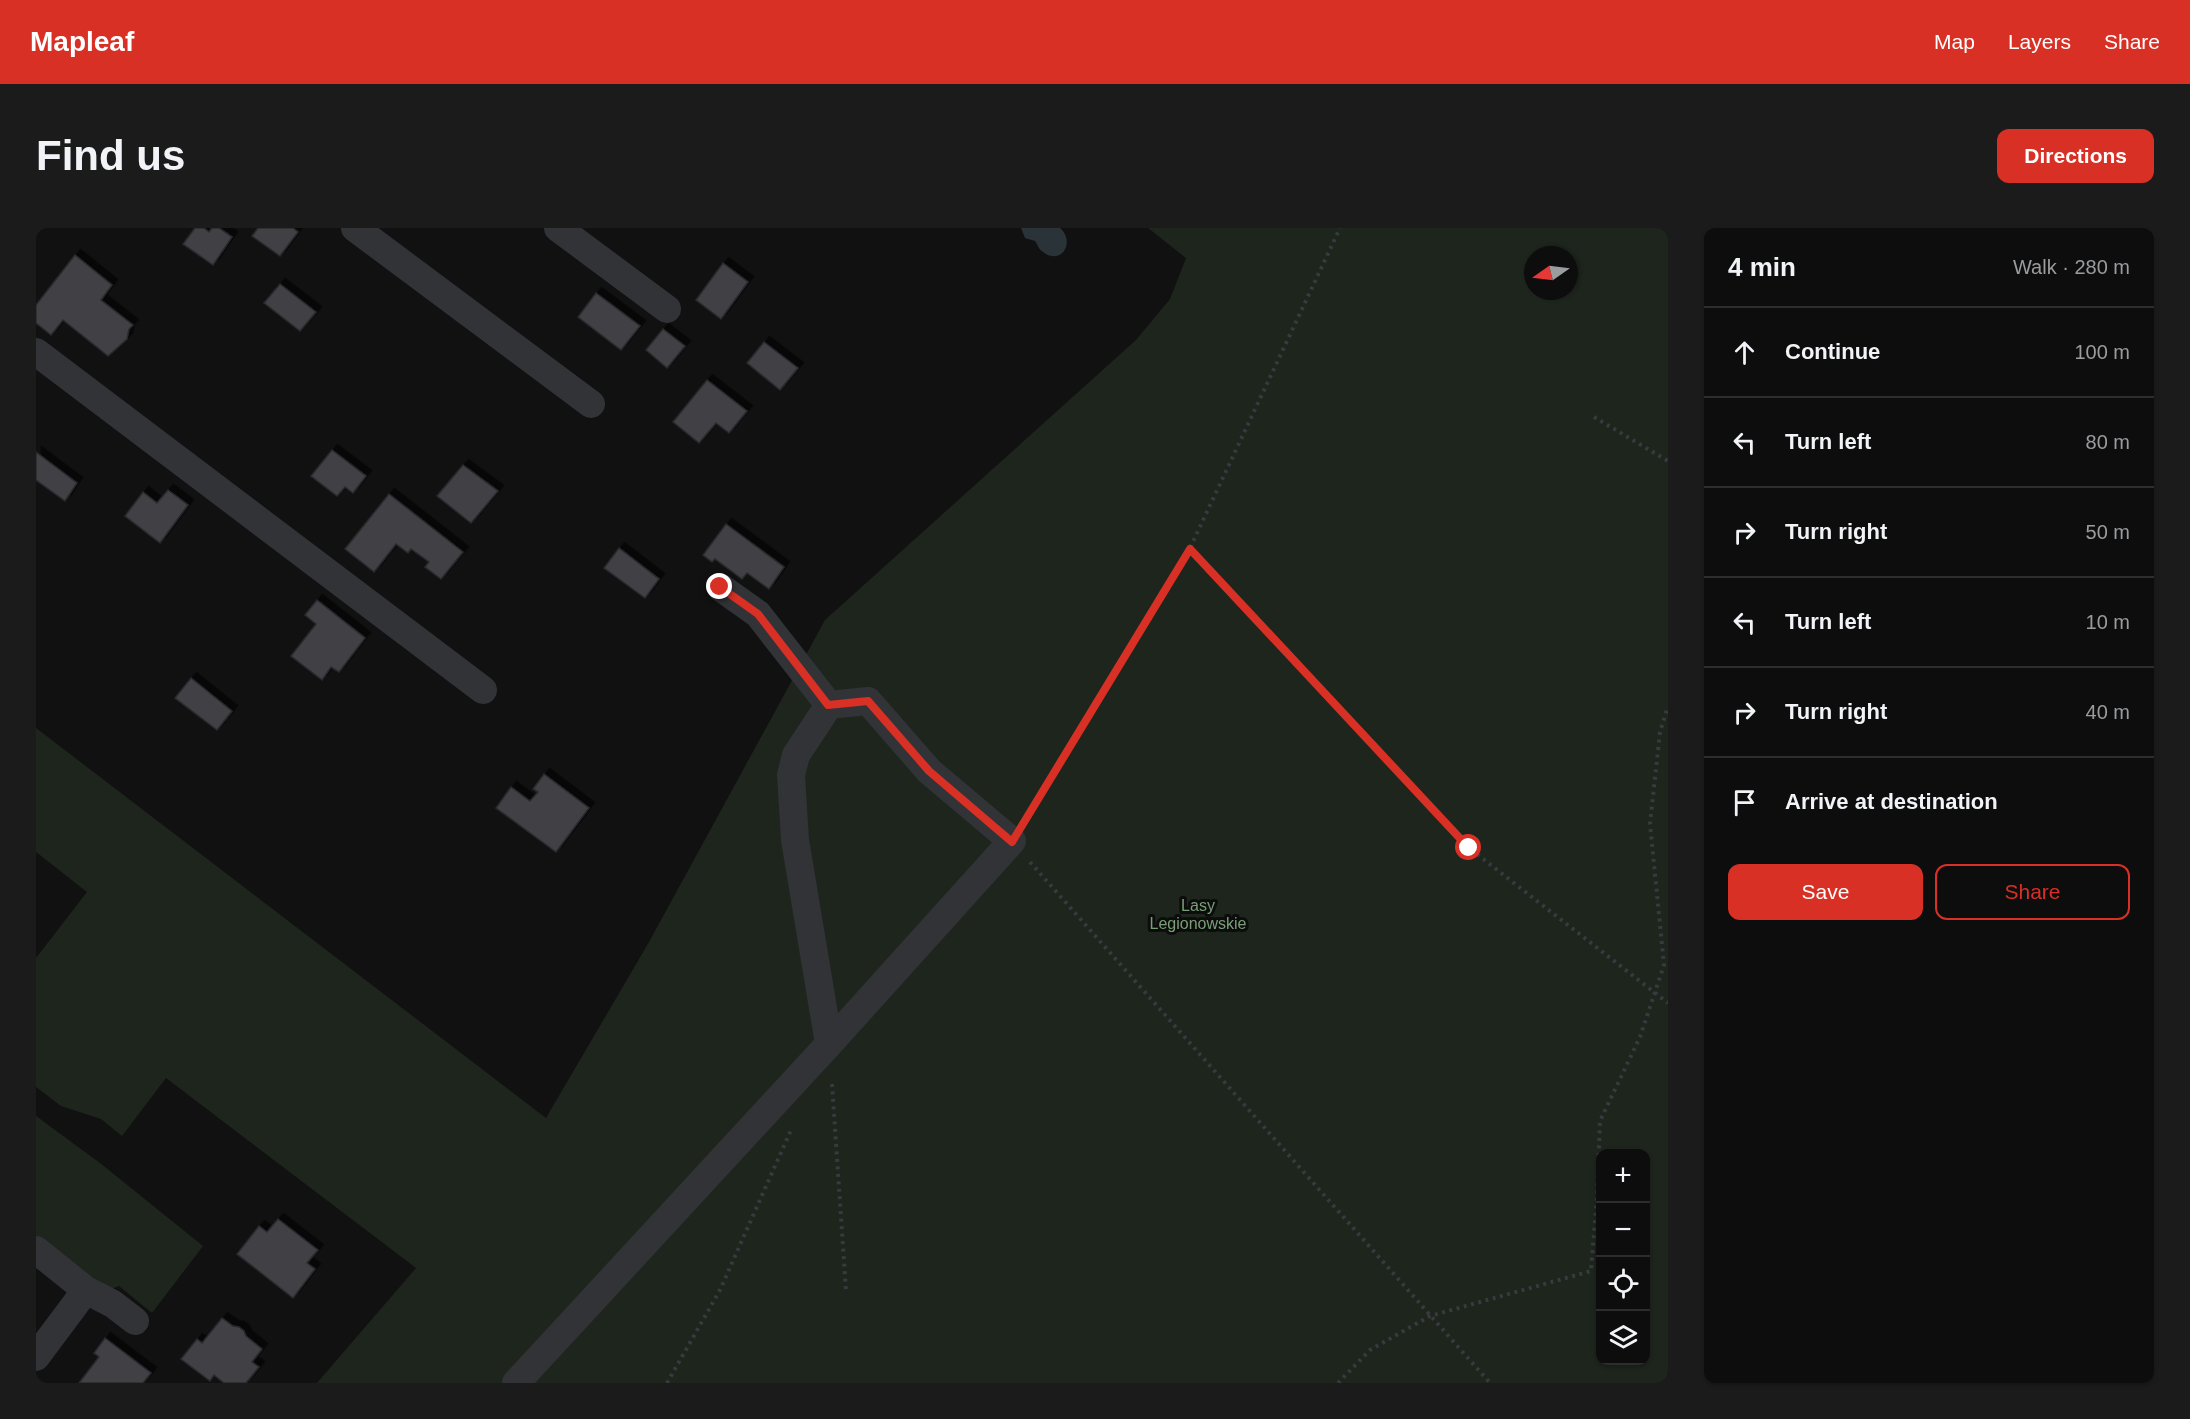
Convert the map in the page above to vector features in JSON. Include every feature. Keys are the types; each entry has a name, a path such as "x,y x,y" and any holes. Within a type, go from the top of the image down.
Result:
{"lane":[{"path":"355,228 591,404"},
{"path":"558,228 667,309"},
{"path":"36,352 483,690"},
{"path":"720,587 758,614 828,705"},
{"path":"516,1383 830,1044 1012,842 929,771 868,701 828,705"},
{"path":"828,705 796,755 791,775 795,840 830,1044"},
{"path":"36,1250 86,1290 113,1304 135,1321"},
{"path":"36,1357 86,1290"}],"path":[{"path":"1340,228 1190,549 1012,842 1490,1383"},
{"path":"1594,417 1668,461"},
{"path":"1190,549 1469,848 1668,1003"},
{"path":"1338,1383 1370,1350 1430,1316 1591,1271 1600,1121 1640,1037 1664,964 1650,824 1660,732 1668,706"},
{"path":"830,1044 846,1291"},
{"path":"667,1383 720,1290 791,1130"}],"green space":[{"name":"Lasy Legionowskie","path":"1148,228 1668,228 1668,1383 317,1383 416,1268 166,1078 122,1136 101,1119 61,1106 36,1087 36,958 87,892 36,852 36,728 546,1118 649,942 825,620 1136,340 1170,299 1186,258"},
{"path":"36,1116 100,1163 203,1246 152,1313 119,1286 111,1289 85,1273 36,1236"}],"shaded area":[{"path":"1021,228 1060,228 1067,240 1064,250 1061,254 1050,256 1040,250 1035,241 1025,238"}],"building":[{"path":"195,228 204,228 209,232 212,228 219,228 232,237 213,265 183,244"},
{"path":"258,228 293,228 298,232 280,256 252,236"},
{"path":"75,255 112,285 101,300 133,325 129,329 127,339 108,356 63,320 51,335 36,323 36,305"},
{"path":"723,263 748,282 721,319 696,300"},
{"path":"280,284 316,312 300,331 264,303"},
{"path":"596,293 640,326 621,350 578,317"},
{"path":"663,329 685,346 667,368 646,350"},
{"path":"764,342 798,368 780,390 747,363"},
{"path":"707,380 747,411 729,433 716,423 699,443 673,422"},
{"path":"332,450 366,476 353,493 345,487 337,496 311,476"},
{"path":"36,452 77,483 65,501 36,480"},
{"path":"463,465 498,491 471,523 437,496"},
{"path":"168,490 188,505 160,543 125,516 143,492 157,503"},
{"path":"389,494 463,552 441,579 425,567 429,562 411,549 408,553 396,544 374,572 345,549"},
{"path":"726,524 784,567 769,589 747,573 742,579 715,559 712,562 703,555"},
{"path":"619,548 659,579 645,598 604,568"},
{"path":"317,600 365,638 339,672 331,667 322,680 291,656 316,624 305,615"},
{"path":"191,678 232,711 217,730 175,698"},
{"path":"544,774 589,808 556,852 496,808 511,787 530,801 538,792 533,789"},
{"path":"278,1219 318,1250 307,1263 315,1269 293,1298 237,1254 259,1226 267,1232"},
{"path":"222,1318 233,1326 239,1327 262,1349 252,1362 259,1367 246,1383 224,1383 214,1375 210,1381 181,1359 197,1339 202,1343"},
{"path":"105,1338 151,1373 143,1383 79,1383 99,1357 94,1353"}],"route":[{"path":"720,587 758,614 828,705 868,701 929,771 1012,842 1190,549 1469,848"}]}
